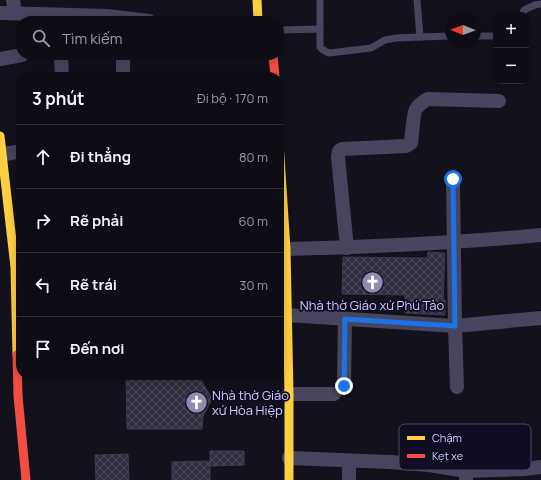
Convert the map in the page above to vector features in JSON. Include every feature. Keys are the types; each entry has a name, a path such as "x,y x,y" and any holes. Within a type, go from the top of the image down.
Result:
{"main road":[{"path":"257,0 258,16"},
{"path":"273,60 275,72"},
{"path":"0,136 15,267 16,310"},
{"path":"284,256 286,269 290,480"},
{"path":"18,380 26,480"}],"street":[{"path":"0,13 14,7 52,16"},
{"path":"0,59 16,56"},
{"path":"61,60 62,72"},
{"path":"123,60 123,72"},
{"path":"347,248 338,157 339,151 342,149 406,146 411,143 415,110 421,103 428,100 500,101"},
{"path":"1,155 16,152"},
{"path":"453,179 457,387"},
{"path":"284,250 347,248 541,235"},
{"path":"287,315 455,326 541,318"},
{"path":"289,394 339,390 345,319"},
{"path":"289,458 399,463"},
{"path":"349,461 349,480"},
{"path":"531,468 541,467"},
{"path":"448,470 466,475 514,470"}],"lane":[{"path":"320,0 320,47 329,53 371,48 385,40 396,38 445,36"},
{"path":"417,0 420,36"},
{"path":"523,12 524,10 535,5 541,4"},
{"path":"284,30 320,29"},
{"path":"481,36 493,36"}],"building":[{"path":"428,252 445,253 443,300 445,300 445,315 405,313 405,295 342,294 343,257 427,258"},
{"path":"126,380 201,380 212,399 203,416 202,429 127,429"},
{"path":"210,451 244,451 244,465 210,466"},
{"path":"128,454 129,480 96,480 95,455"},
{"path":"210,461 210,480 172,480 172,462"}],"traffic: slow":[{"path":"257,0 258,16"},
{"path":"0,136 15,267 16,311"},
{"path":"284,218 289,394 289,480"}],"traffic: jam":[{"path":"273,60 275,72"},
{"path":"18,380 26,480"}],"place":[{"name":"Nhà thờ Giáo xứ Phú Tảo","path":"372,283"},
{"name":"Nhà thờ Giáo xứ Hòa Hiệp","path":"197,402"}],"route":[{"path":"344,386 345,319 455,326 453,179"}]}
